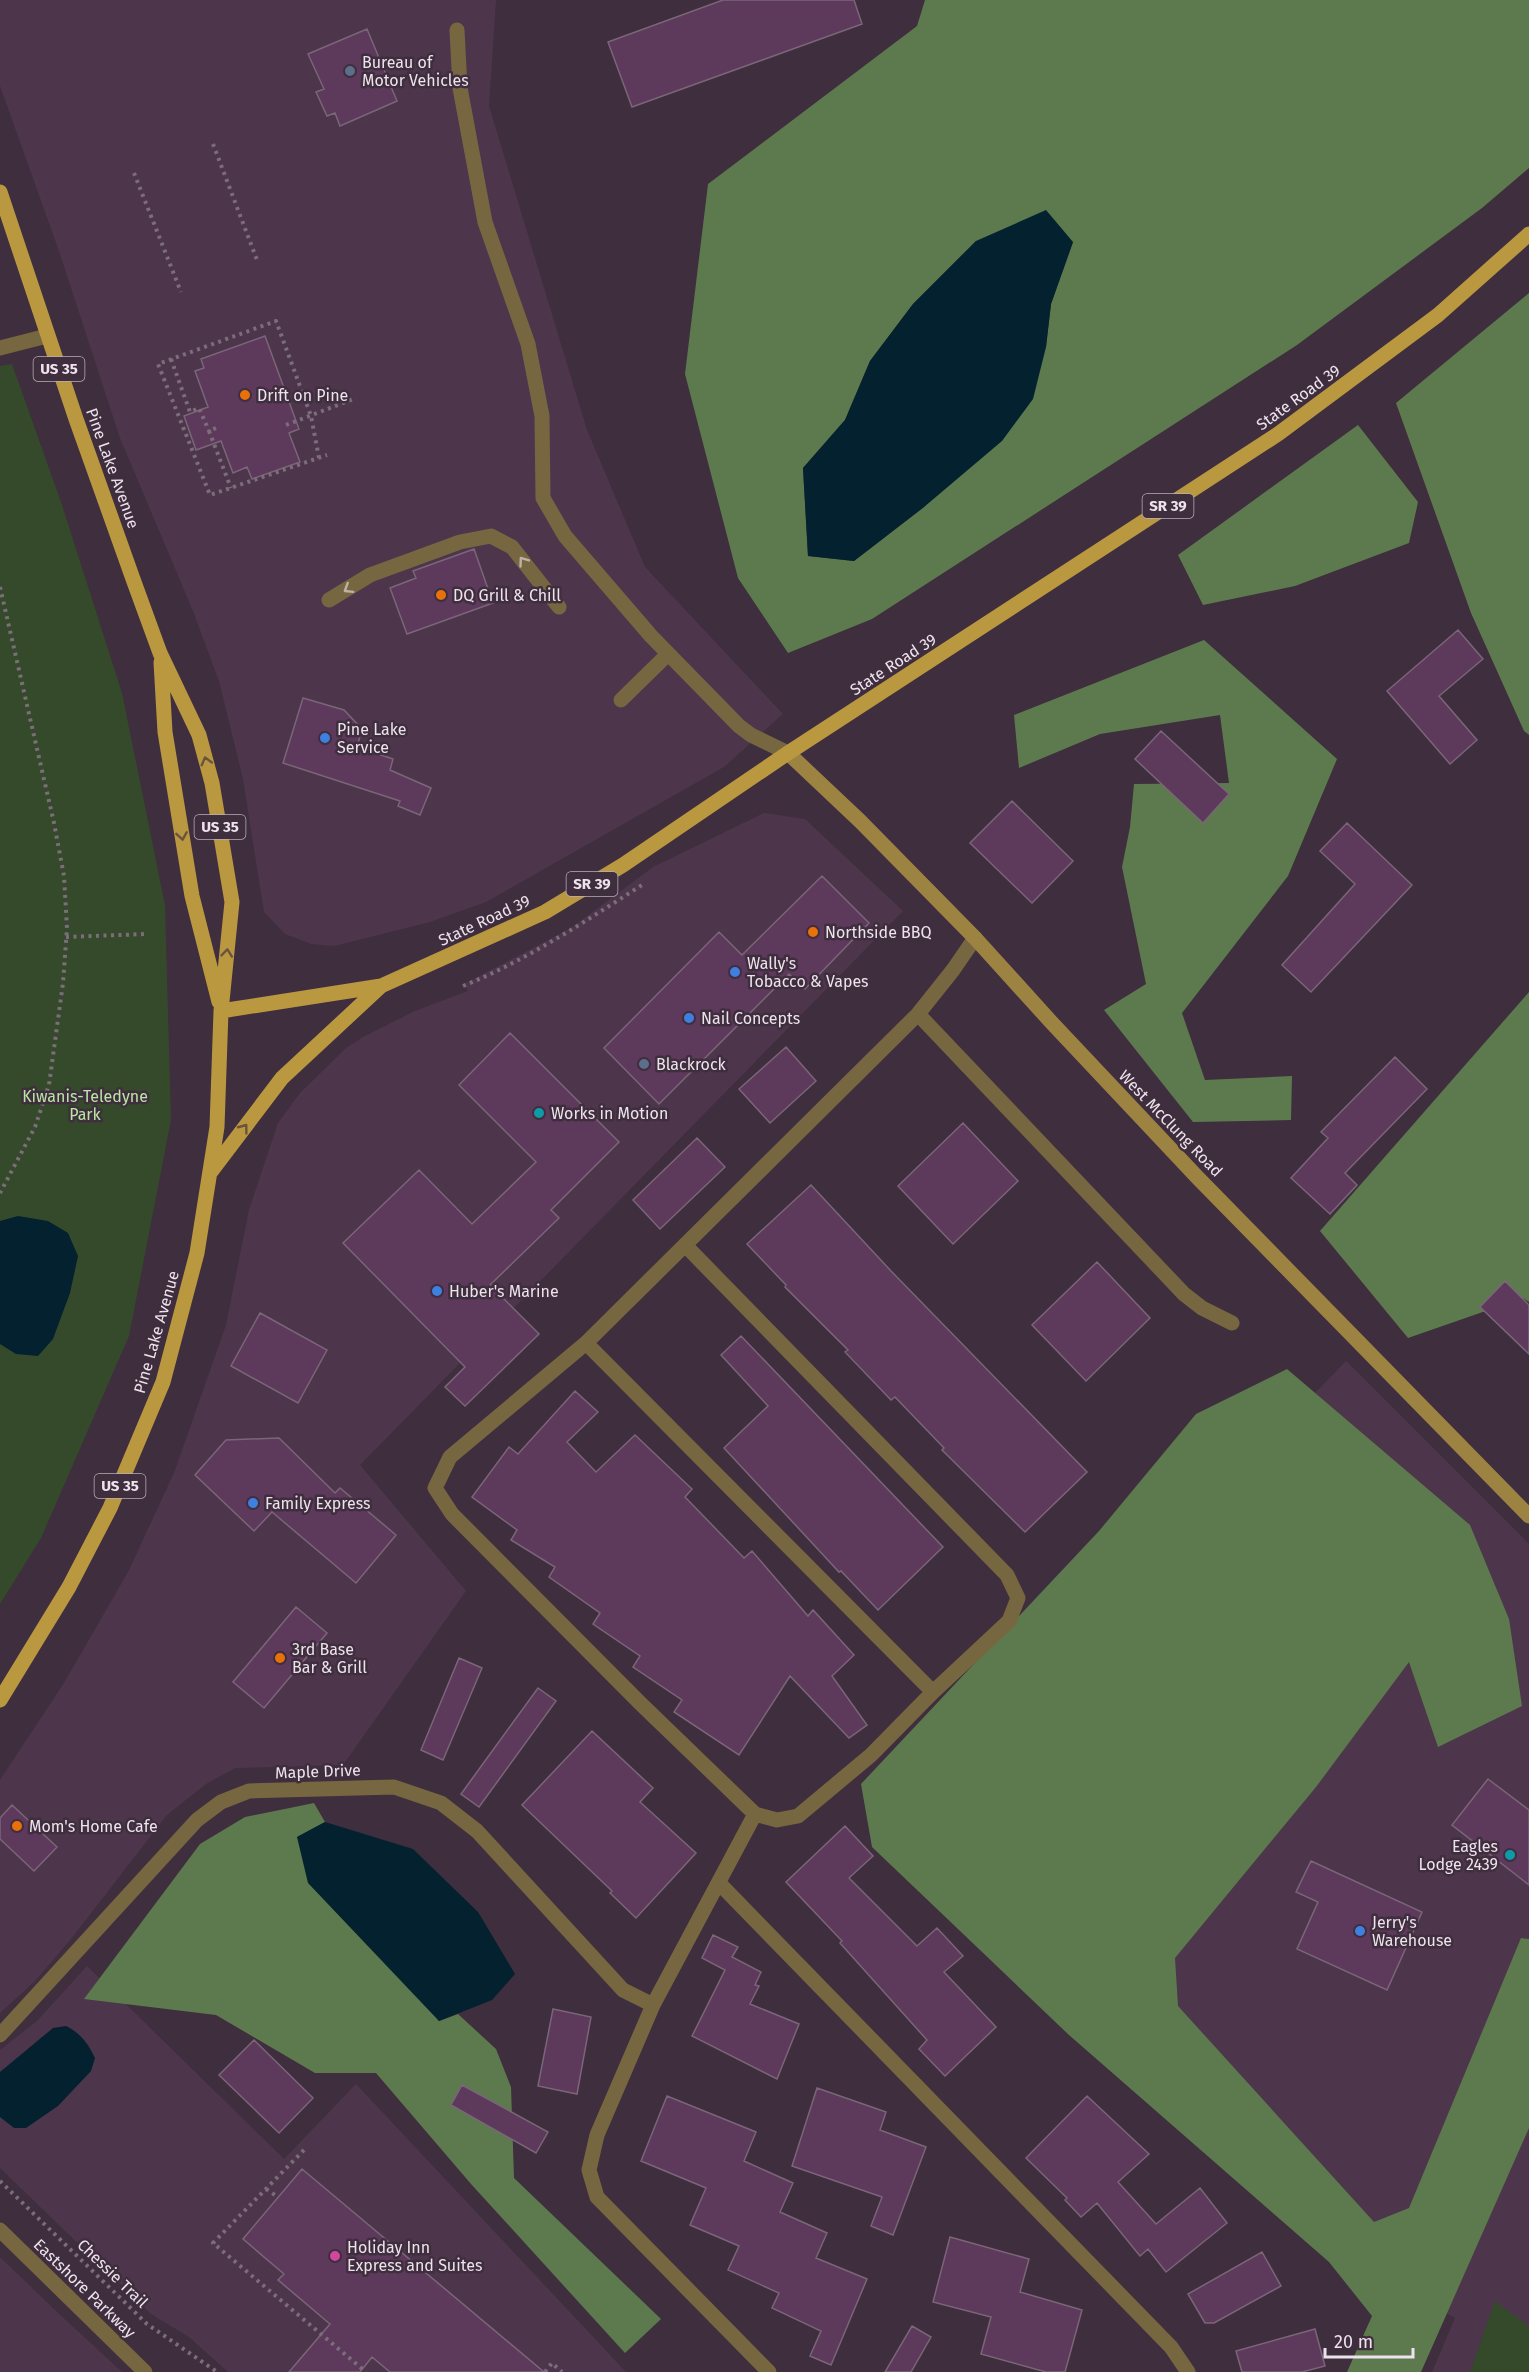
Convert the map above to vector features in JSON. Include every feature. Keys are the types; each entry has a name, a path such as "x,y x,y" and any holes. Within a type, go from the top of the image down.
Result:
{"main road":[{"name":"Pine Lake Avenue","path":"0,192 47,336 160,653 199,735 212,783 232,902 221,1011 216,1127 197,1253 163,1382 110,1508 69,1587 0,1700"},
{"name":"State Road 39","path":"221,1011 381,986 545,912 635,858 788,753 1278,434 1438,315 1529,234"},
{"name":"Pine Lake Avenue","path":"160,653 165,732 192,896 221,1011"},
{"path":"209,1174 282,1078 381,986"}],"street":[{"path":"456,30 460,88 485,222 528,344 542,416 543,498 565,536 668,654 739,726 751,735 788,753"},
{"path":"0,348 47,336"},
{"path":"329,600 370,575 460,542 491,536 512,547 559,607"},
{"path":"621,700 668,654"},
{"name":"West McClung Road","path":"788,753 860,821 975,938 1198,1178 1529,1516"},
{"path":"685,1245 1007,1575 1018,1598 1009,1621 933,1692 871,1755 798,1816 777,1820 755,1814 641,1704 452,1514 435,1488 450,1457 586,1343 918,1014 975,938"},
{"path":"918,1014 1184,1294 1202,1308 1232,1323"},
{"path":"586,1343 933,1692"},
{"name":"Maple Drive","path":"0,2035 197,1820 222,1802 249,1791 333,1787 394,1787 441,1803 477,1831 623,1990 653,2005"},
{"path":"755,1814 653,2005 597,2135 589,2170 597,2197 769,2372"},
{"path":"719,1883 1171,2347 1188,2372"},
{"name":"Eastshore Parkway","path":"0,2230 145,2372"}],"path":[{"path":"213,144 257,260"},
{"path":"134,173 181,292"},
{"path":"319,458 311,416 276,321 158,364 210,495 319,458 327,455"},
{"path":"171,359 190,412 199,408 231,488"},
{"path":"286,425 356,398"},
{"path":"209,431 216,428"},
{"path":"0,587 64,876 66,937 63,983 49,1085 35,1127 0,1193"},
{"path":"463,986 500,971 642,885"},
{"path":"66,937 146,934"},
{"path":"304,2150 213,2243 366,2372"},
{"name":"Chessie Trail","path":"0,2181 147,2324 217,2372"},
{"path":"266,2188 278,2197"},
{"path":"544,2372 552,2363 561,2372"}],"shaded area":[{"path":"0,0 496,0 489,106 587,430 645,567 783,714 724,767 486,902 430,922 334,946 311,944 285,934 264,912 243,779 219,681 193,611 120,438 59,251 0,86"},
{"path":"764,813 805,819 903,911 360,1465 466,1591 343,1765 235,1768 206,1784 167,1815 71,1939 35,1981 0,2013 0,1780 64,1683 128,1572 174,1473 226,1325 249,1210 278,1123 300,1093 346,1048 363,1037 415,1011 468,991 464,984 571,928 653,867"},
{"path":"1346,1361 1529,1544 1529,2372 1432,2372 1455,2318 1398,2285 926,1795"},
{"path":"87,1966 284,2159 356,2084 626,2372 228,2372 189,2337 151,2314 0,2168 0,2050 37,2021"},
{"path":"0,2257 56,2311 122,2372 0,2372"}],"green space":[{"path":"925,0 1529,0 1529,168 1482,208 1297,345 872,619 788,653 738,578 685,374 708,184 917,26","holes":["976,241 1073,242 1051,304 1046,347 924,507 854,561 808,556 803,468 845,420 870,361 913,304"]},
{"path":"1529,293 1529,735 1524,731 1471,613 1396,403"},
{"name":"Kiwanis-Teledyne Park","path":"12,364 62,505 122,693 165,905 171,1120 129,1336 41,1538 0,1604 0,366"},
{"path":"1358,425 1418,502 1409,543 1295,586 1203,605 1178,555"},
{"path":"1204,640 1337,759 1288,876 1182,1013 1205,1080 1292,1076 1291,1120 1193,1122 1104,1010 1146,984 1122,867 1130,827 1134,784 1229,783 1220,715 1100,734 1019,768 1014,715"},
{"path":"1529,992 1529,1302 1523,1298 1408,1338 1320,1231"},
{"path":"1287,1369 1470,1525 1509,1619 1522,1706 1438,1747 1409,1662 1316,1787 1175,1958 1178,2006 1374,2222 1409,2208 1521,1938 1529,1939 1529,2128 1421,2372 1347,2372 1372,2316 1329,2262 1069,2035 872,1847 861,1784 1099,1531 1196,1414"},
{"path":"314,1803 325,1822 297,1837 439,2021 458,2014 496,2049 511,2087 514,2178 661,2319 625,2353 471,2184 376,2073 315,2073 216,2015 84,1999 200,1844 245,1817"},
{"path":"1495,2301 1529,2326 1529,2372 1470,2372"}],"water":[{"path":"1046,210 1073,242 1051,304 1046,347 1033,399 1002,441 924,507 854,561 808,556 803,468 845,420 870,361 913,304 976,241"},
{"path":"18,1216 48,1221 68,1233 78,1256 70,1293 53,1339 38,1356 16,1354 0,1344 0,1221"},
{"path":"325,1822 413,1849 478,1912 515,1974 492,2000 439,2021 308,1883 297,1837"},
{"path":"66,2026 79,2035 95,2058 91,2071 58,2106 26,2128 14,2128 0,2117 0,2072 53,2028"}],"building":[{"path":"723,0 854,0 862,24 632,107 608,42"},
{"name":"Bureau of Motor Vehicles","path":"367,29 397,101 340,126 335,113 327,116 316,92 324,89 308,54"},
{"name":"Drift on Pine","path":"265,336 299,429 289,433 300,462 252,479 247,467 233,473 221,441 196,450 184,416 208,407 195,371 204,368 201,359"},
{"name":"DQ Grill & Chill","path":"474,549 493,603 407,634 390,588 416,578 413,571"},
{"path":"1458,630 1483,659 1439,696 1477,740 1450,764 1387,691"},
{"name":"Pine Lake Service","path":"303,698 344,710 362,729 357,747 393,759 390,770 431,788 420,815 398,806 400,801 283,763"},
{"path":"1161,731 1229,794 1203,823 1135,759"},
{"path":"1012,801 1073,861 1032,903 970,843"},
{"path":"1347,823 1412,885 1311,992 1282,965 1355,884 1320,851"},
{"path":"822,876 869,923 805,989 789,974 659,1104 604,1048 719,932 742,955"},
{"path":"510,1033 619,1142 551,1210 559,1218 490,1285 539,1334 465,1406 445,1387 465,1367 343,1243 419,1170 472,1224 536,1162 459,1085"},
{"path":"786,1047 816,1081 770,1123 739,1089"},
{"path":"1395,1057 1427,1089 1345,1173 1357,1185 1330,1214 1291,1178 1328,1138 1321,1132"},
{"path":"963,1123 1018,1181 953,1244 898,1186"},
{"path":"697,1138 725,1167 660,1229 633,1200"},
{"path":"811,1185 891,1271 1087,1472 1025,1532 942,1450 944,1448 895,1397 891,1400 845,1352 848,1350 785,1287 786,1285 747,1244"},
{"path":"1097,1262 1150,1318 1086,1381 1032,1325"},
{"path":"1505,1281 1529,1305 1529,1354 1480,1307"},
{"path":"260,1313 327,1350 298,1403 231,1366"},
{"path":"741,1336 943,1547 878,1610 841,1571 839,1572 724,1448 768,1406 721,1355"},
{"path":"575,1391 598,1412 567,1442 596,1472 635,1435 692,1489 685,1497 744,1558 752,1551 808,1616 813,1610 854,1655 832,1676 867,1725 849,1738 790,1676 739,1755 674,1712 682,1700 633,1667 640,1656 593,1624 600,1613 549,1577 555,1567 511,1540 517,1530 472,1497 509,1447 518,1454"},
{"path":"279,1438 335,1493 340,1488 396,1535 356,1583 272,1512 254,1531 195,1475 226,1440"},
{"name":"3rd Base Bar & Grill","path":"296,1607 327,1633 264,1708 233,1682"},
{"path":"459,1658 482,1668 443,1760 421,1750"},
{"path":"538,1688 556,1701 479,1807 461,1794"},
{"path":"592,1731 653,1788 640,1802 696,1853 636,1918 610,1893 612,1891 522,1805"},
{"name":"Eagles Lodge 2439","path":"1488,1779 1529,1810 1529,1885 1452,1825"},
{"name":"Mom's Home Cafe","path":"12,1805 57,1847 34,1871 0,1839 0,1818"},
{"path":"845,1826 873,1856 849,1878 917,1946 937,1928 963,1956 944,1972 996,2027 945,2076 919,2049 927,2040 840,1943 842,1941 786,1882"},
{"name":"Jerry's Warehouse","path":"1311,1861 1422,1912 1387,1990 1297,1949 1318,1902 1296,1892"},
{"path":"713,1935 738,1947 732,1957 761,1972 755,1985 759,1986 750,2004 799,2024 777,2079 692,2036 725,1970 702,1958"},
{"path":"553,2009 591,2017 577,2094 538,2086"},
{"path":"254,2040 313,2098 279,2133 219,2075"},
{"path":"462,2085 548,2132 536,2153 451,2105"},
{"path":"817,2088 886,2112 880,2130 926,2147 893,2235 871,2226 882,2197 792,2166"},
{"path":"667,2096 756,2132 744,2161 793,2183 780,2212 827,2233 816,2258 867,2279 831,2365 810,2356 821,2331 772,2308 779,2293 728,2270 739,2246 690,2225 706,2188 641,2161"},
{"path":"1087,2096 1149,2154 1118,2182 1156,2224 1200,2188 1227,2223 1166,2272 1148,2249 1140,2256 1097,2203 1081,2217 1065,2200 1067,2198 1026,2158"},
{"name":"Holiday Inn Express and Suites","path":"302,2169 544,2372 390,2372 372,2357 360,2372 289,2372 330,2324 278,2280 284,2274 243,2239"},
{"path":"950,2237 1029,2259 1020,2292 1082,2310 1065,2372 1046,2372 981,2354 991,2317 933,2302"},
{"path":"1262,2252 1281,2286 1214,2323 1205,2323 1188,2294"},
{"path":"912,2326 931,2337 911,2372 885,2372"},
{"path":"1315,2329 1325,2366 1302,2372 1242,2372 1236,2351"}],"place":[{"name":"Bureau of Motor Vehicles","path":"350,71"},
{"name":"Drift on Pine","path":"245,395"},
{"name":"DQ Grill & Chill","path":"441,595"},
{"name":"Pine Lake Service","path":"325,738"},
{"name":"Northside BBQ","path":"813,932"},
{"name":"Wally's Tobacco & Vapes","path":"735,972"},
{"name":"Nail Concepts","path":"689,1018"},
{"name":"Blackrock","path":"644,1064"},
{"name":"Works in Motion","path":"539,1113"},
{"name":"Huber's Marine","path":"437,1291"},
{"name":"Family Express","path":"253,1503"},
{"name":"3rd Base Bar & Grill","path":"280,1658"},
{"name":"Mom's Home Cafe","path":"17,1826"},
{"name":"Eagles Lodge 2439","path":"1510,1855"},
{"name":"Jerry's Warehouse","path":"1360,1931"},
{"name":"Holiday Inn Express and Suites","path":"335,2256"}]}
